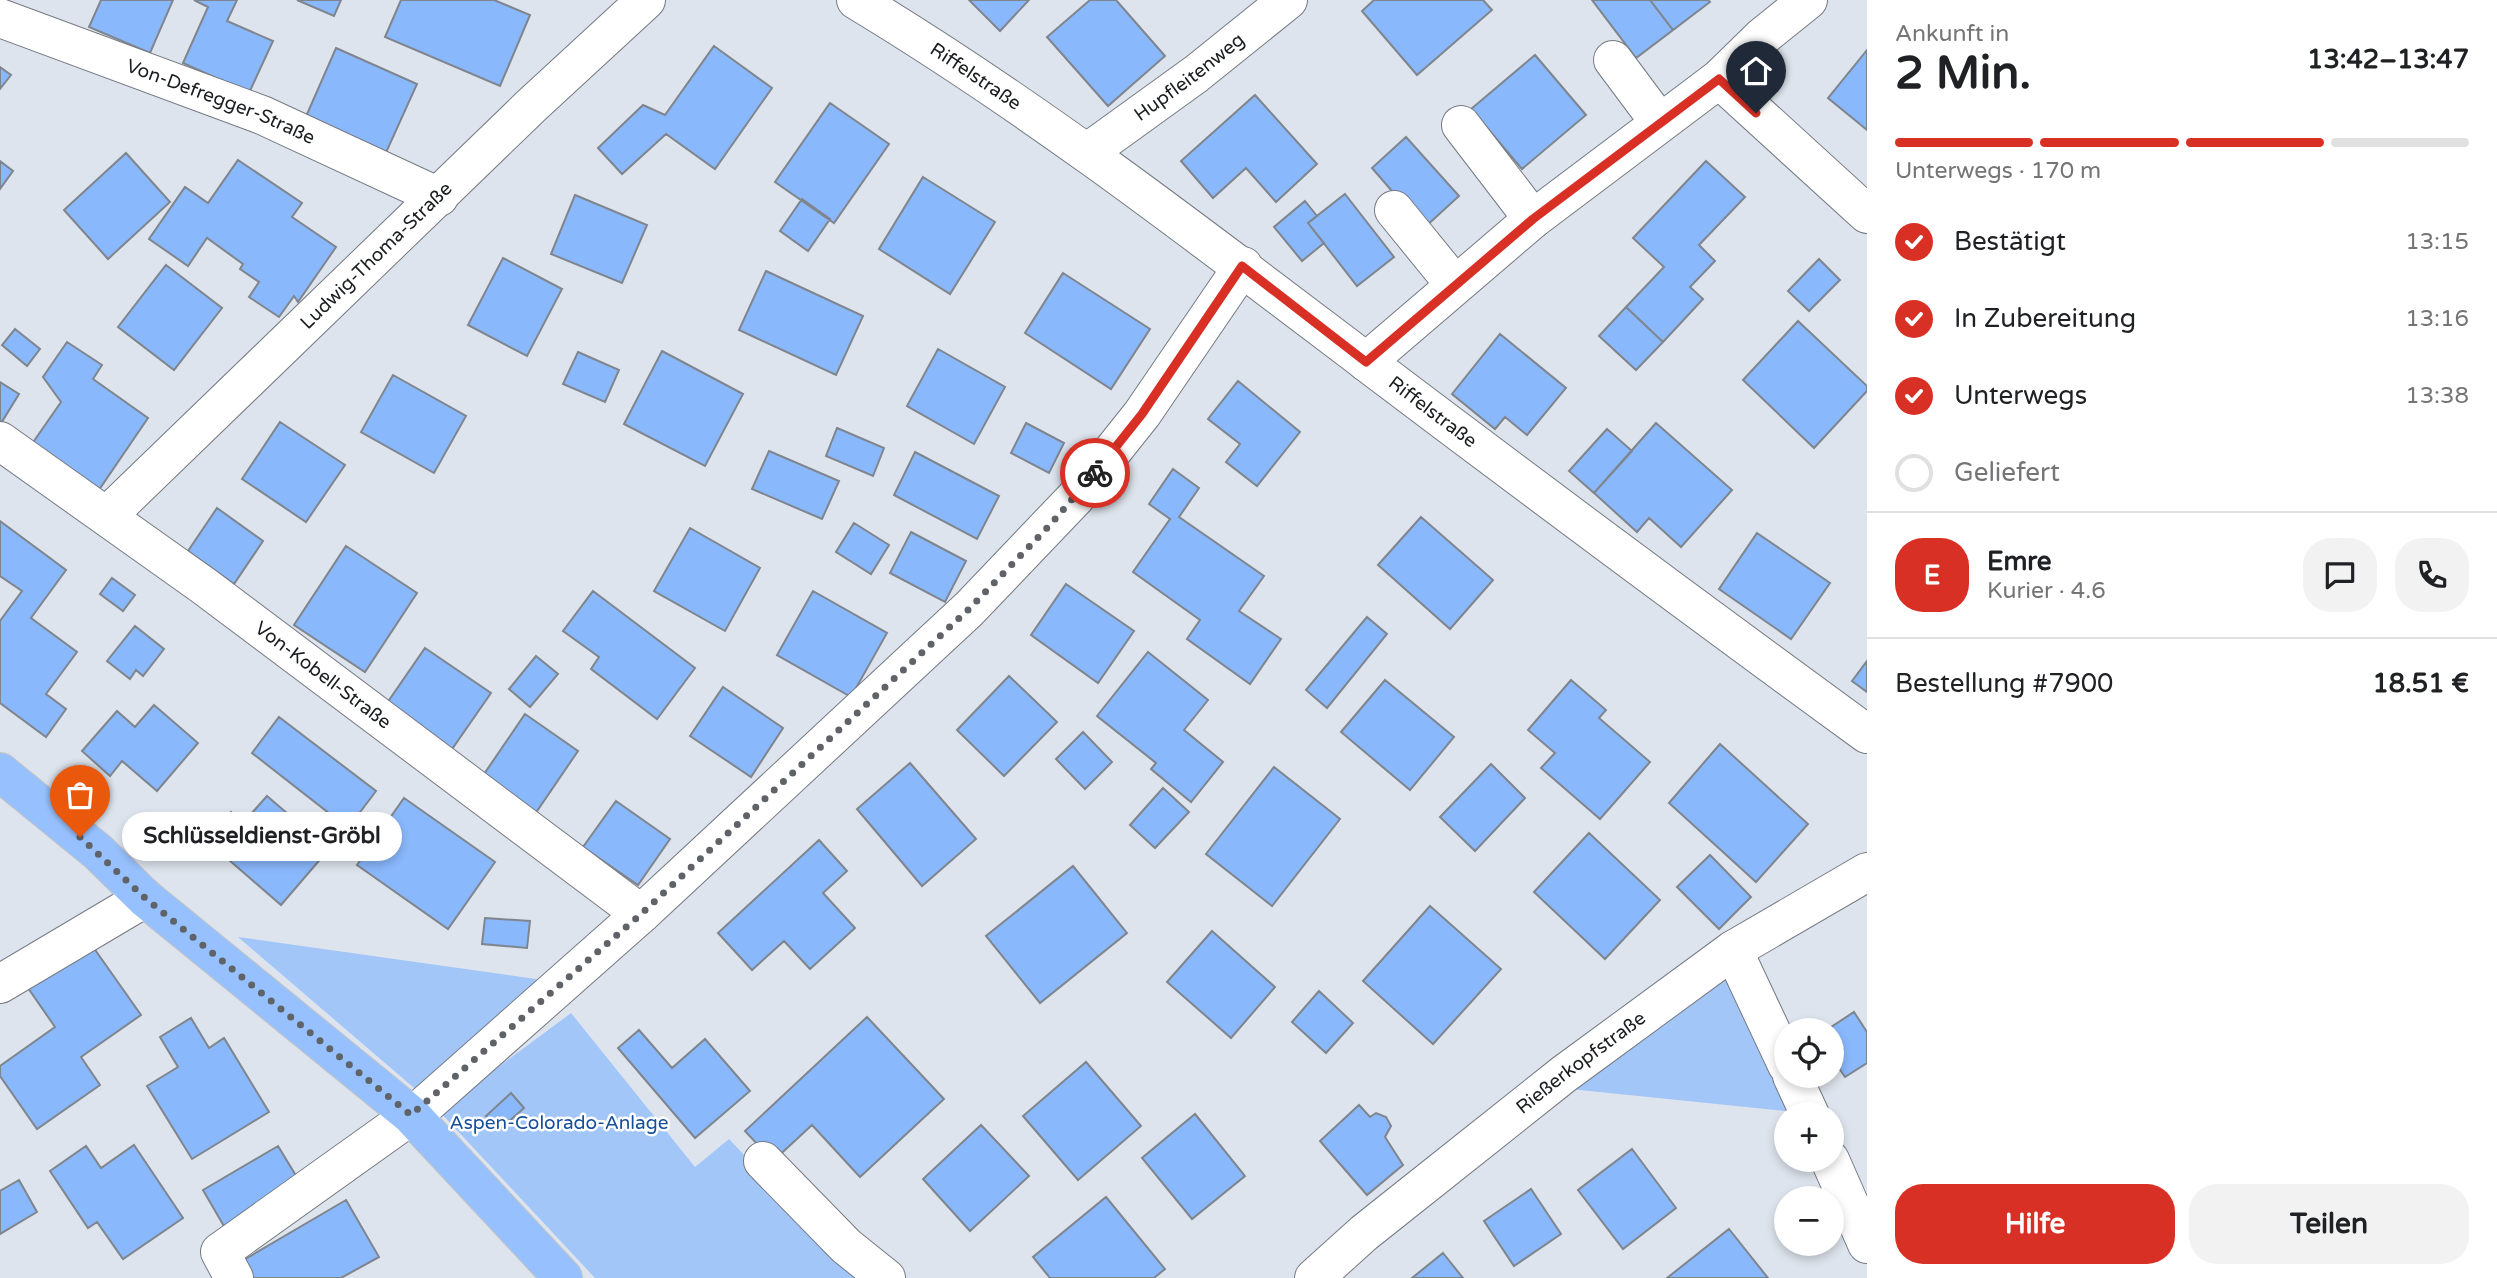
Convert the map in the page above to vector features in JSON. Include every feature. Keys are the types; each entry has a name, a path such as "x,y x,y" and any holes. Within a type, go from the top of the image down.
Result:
{"main road":[{"path":"0,772 98,852 145,898 411,1115 563,1278"}],"street":[{"name":"Ludwig-Thoma-Straße","path":"108,515 646,0"},
{"name":"Riffelstraße","path":"856,0 969,70 1088,152 1620,554 1867,734"},
{"name":"Hupfleitenweg","path":"1088,152 1196,74 1288,0"},
{"path":"1366,362 1533,219 1719,79 1787,6"},
{"name":"Von-Defregger-Straße","path":"0,18 262,115 439,197"},
{"path":"1613,60 1660,123"},
{"path":"1719,79 1867,214"},
{"path":"1461,125 1533,219"},
{"path":"1394,210 1455,285"},
{"path":"234,1278 220,1252 411,1115 641,914 969,609 1048,527 1142,414 1242,266"},
{"name":"Von-Kobell-Straße","path":"0,441 108,515 641,914"},
{"name":"Rießerkopfstraße","path":"1314,1278 1364,1233 1542,1091 1733,950 1867,872"},
{"path":"0,984 145,898"},
{"path":"1733,950 1774,1037"},
{"path":"763,1161 846,1246 886,1278"},
{"path":"1835,1172 1867,1244"}],"green space":[{"path":"238,937 543,980 420,1093"},
{"path":"1733,958 1774,1046 1774,1088 1793,1088 1800,1102 1774,1102 1774,1110 1570,1089"},
{"name":"Aspen-Colorado-Anlage","path":"571,1013 695,1167 729,1139 861,1278 595,1278 439,1111"}],"building":[{"path":"101,0 173,0 150,53 89,27"},
{"path":"194,0 237,0 227,21 273,41 249,93 183,63 208,7"},
{"path":"297,0 341,0 334,16"},
{"path":"401,0 494,0 530,15 500,86 385,37"},
{"path":"969,0 1029,0 1000,31"},
{"path":"1090,0 1116,0 1165,56 1108,106 1047,37"},
{"path":"1374,0 1483,0 1492,10 1417,75 1362,11"},
{"path":"1592,0 1650,0 1673,30 1636,58"},
{"path":"1650,0 1708,0 1710,2 1673,30"},
{"path":"714,46 772,88 715,169 666,134 622,174 598,148 643,105 665,115"},
{"path":"336,48 417,84 384,157 304,121"},
{"path":"1867,50 1867,130 1828,98"},
{"path":"1535,55 1586,115 1522,169 1471,109"},
{"path":"0,67 11,75 0,89"},
{"path":"1255,95 1317,164 1276,202 1246,168 1213,198 1181,161"},
{"path":"830,103 889,144 834,223 775,182"},
{"path":"1406,137 1459,196 1424,228 1372,168"},
{"path":"126,153 170,202 108,259 64,210"},
{"path":"238,160 302,203 292,217 336,247 298,302 294,296 279,317 249,297 259,282 240,269 243,264 207,238 188,266 149,239 185,187 208,203"},
{"path":"0,161 13,171 0,189"},
{"path":"1706,161 1745,197 1699,245 1715,261 1690,287 1703,299 1663,342 1626,307 1664,267 1633,238"},
{"path":"923,177 995,222 950,294 879,249"},
{"path":"1345,194 1394,257 1357,286 1308,223"},
{"path":"575,195 647,225 622,283 551,254"},
{"path":"802,199 830,219 808,251 780,231"},
{"path":"1305,201 1317,216 1308,223 1324,243 1302,261 1274,227"},
{"path":"503,258 562,289 527,356 468,325"},
{"path":"1819,259 1840,280 1809,311 1788,291"},
{"path":"166,265 222,308 174,370 118,327"},
{"path":"766,271 863,316 836,375 739,330"},
{"path":"1063,273 1150,329 1111,389 1025,333"},
{"path":"1626,307 1663,342 1636,370 1599,336"},
{"path":"1798,321 1867,386 1867,391 1814,448 1743,380"},
{"path":"15,329 40,349 27,366 2,345"},
{"path":"1500,334 1566,388 1527,435 1505,417 1495,429 1452,394"},
{"path":"67,342 102,365 93,379 148,418 92,500 25,454 61,402 43,377"},
{"path":"938,349 1005,387 974,444 907,406"},
{"path":"662,351 743,394 705,466 624,424"},
{"path":"578,352 619,370 605,402 563,384"},
{"path":"393,375 466,416 434,473 361,432"},
{"path":"1238,381 1300,432 1257,486 1226,462 1240,444 1208,419"},
{"path":"0,382 19,394 0,425"},
{"path":"280,422 345,465 306,522 242,479"},
{"path":"1026,423 1064,443 1049,473 1011,453"},
{"path":"1656,423 1732,490 1681,547 1649,518 1637,532 1594,493"},
{"path":"837,428 884,448 873,476 826,456"},
{"path":"1607,429 1632,451 1594,493 1569,471"},
{"path":"769,451 839,481 822,519 752,489"},
{"path":"915,452 999,496 977,539 894,495"},
{"path":"1173,469 1199,488 1179,517 1264,576 1239,611 1281,639 1250,684 1187,639 1200,620 1133,572 1170,519 1149,504"},
{"path":"217,508 263,541 234,584 188,551"},
{"path":"1421,517 1493,580 1450,629 1378,565"},
{"path":"0,521 66,570 31,618 77,652 46,694 66,709 46,737 0,703 0,621 22,591 0,576"},
{"path":"854,523 889,545 871,574 836,552"},
{"path":"690,528 760,568 725,631 654,591"},
{"path":"911,532 966,561 945,602 890,573"},
{"path":"1757,533 1830,583 1791,639 1719,589"},
{"path":"346,546 417,593 365,672 294,625"},
{"path":"112,578 135,595 123,611 100,594"},
{"path":"1066,584 1134,631 1098,683 1031,635"},
{"path":"593,591 695,668 657,719 591,669 599,657 563,631"},
{"path":"813,591 887,633 851,697 777,655"},
{"path":"1367,617 1387,634 1327,708 1306,690"},
{"path":"135,626 164,649 143,676 136,670 130,679 107,661"},
{"path":"425,648 491,693 450,752 385,706"},
{"path":"1148,652 1208,700 1184,730 1223,762 1191,802 1151,769 1156,763 1097,716"},
{"path":"536,656 558,674 530,707 509,689"},
{"path":"1867,661 1867,692 1852,681"},
{"path":"1009,676 1057,722 1004,776 957,730"},
{"path":"1385,680 1454,737 1410,790 1341,732"},
{"path":"1571,680 1606,710 1599,718 1650,762 1600,819 1541,768 1555,753 1528,730"},
{"path":"723,687 783,728 751,777 690,736"},
{"path":"154,705 198,743 157,791 122,761 110,776 82,751 117,711 135,727"},
{"path":"525,714 578,751 535,814 482,777"},
{"path":"279,717 376,791 348,828 252,753"},
{"path":"1083,732 1112,762 1085,789 1056,759"},
{"path":"1720,744 1808,824 1756,882 1669,803"},
{"path":"910,763 976,839 922,886 857,809"},
{"path":"1491,764 1525,798 1475,851 1440,817"},
{"path":"1274,767 1340,819 1272,906 1206,854"},
{"path":"1163,788 1189,812 1155,848 1130,825"},
{"path":"267,796 329,849 281,905 207,841 231,812 243,823"},
{"path":"404,798 495,862 448,929 357,865"},
{"path":"616,801 670,839 638,885 583,847"},
{"path":"1589,833 1660,900 1605,959 1534,892"},
{"path":"819,840 847,871 823,893 855,928 810,969 784,941 752,970 718,933"},
{"path":"1710,855 1751,897 1719,929 1677,887"},
{"path":"1073,866 1127,933 1040,1003 986,936"},
{"path":"1430,906 1501,969 1433,1044 1363,981"},
{"path":"485,918 530,921 527,948 482,944"},
{"path":"1212,931 1275,987 1231,1038 1167,982"},
{"path":"91,944 141,1015 81,1057 100,1085 37,1129 0,1076 0,1066 55,1027 28,988"},
{"path":"1319,991 1353,1023 1326,1053 1292,1022"},
{"path":"1854,1012 1867,1032 1867,1063 1845,1077 1844,1076 1844,1019"},
{"path":"867,1017 944,1099 860,1177 812,1125 773,1161 745,1131"},
{"path":"191,1018 209,1048 224,1038 269,1112 192,1159 147,1086 178,1067 160,1037"},
{"path":"639,1030 672,1068 705,1039 750,1091 695,1138 618,1048"},
{"path":"1086,1062 1141,1126 1078,1180 1023,1116"},
{"path":"511,1093 524,1108 499,1130 486,1116"},
{"path":"1359,1105 1370,1117 1376,1113 1386,1117 1391,1126 1385,1137 1403,1165 1367,1195 1320,1141"},
{"path":"1195,1114 1245,1176 1192,1219 1142,1158"},
{"path":"981,1125 1029,1176 970,1231 923,1179"},
{"path":"134,1145 183,1218 123,1259 97,1222 88,1228 50,1171 86,1146 101,1168"},
{"path":"278,1146 301,1184 225,1228 203,1190"},
{"path":"1632,1149 1676,1208 1623,1249 1578,1190"},
{"path":"19,1180 37,1212 0,1234 0,1191"},
{"path":"1531,1189 1561,1234 1514,1266 1484,1221"},
{"path":"1106,1197 1165,1269 1154,1278 1050,1278 1033,1257"},
{"path":"346,1200 379,1257 341,1278 252,1278 242,1261"},
{"path":"1729,1229 1768,1278 1667,1278"},
{"path":"1443,1253 1463,1278 1412,1278"}],"way so far":[{"path":"80,837 145,898 411,1115 641,914 969,609 1012,567 1095,473"}],"place":[{"name":"Schlüsseldienst-Gröbl","path":"80,837"}],"route":[{"path":"1095,473 1142,414 1242,266 1366,362 1533,219 1719,79 1756,113"}]}
